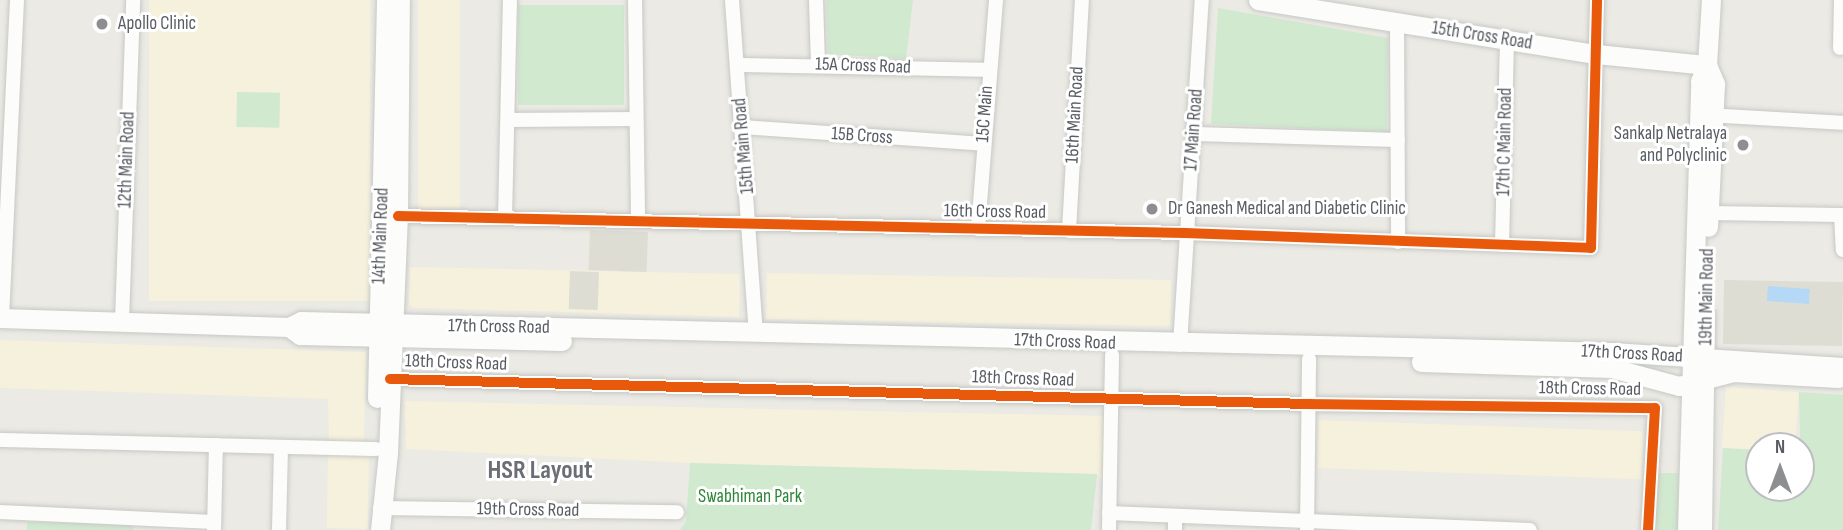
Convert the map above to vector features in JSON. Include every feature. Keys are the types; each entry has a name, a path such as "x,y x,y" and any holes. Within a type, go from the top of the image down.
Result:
{"main road":[{"name":"14th Main Road","path":"380,530 383,470 388,453 390,379 385,331 386,0"},
{"name":"14th Main Road","path":"383,470 371,449 398,216 400,0"},
{"name":"15th Cross Road","path":"1258,0 1596,54 1707,65"},
{"name":"19th Main Road","path":"1702,530 1698,357 1706,115 1715,84 1707,65 1711,0"},
{"name":"19th Main Road","path":"1698,357 1709,213 1706,115"},
{"name":"17th Cross Road","path":"1,318 289,327 301,321 385,331 1113,369 1309,359 1588,366 1698,357 1843,367"},
{"name":"17th Cross Road","path":"385,331 756,333 1180,345 1628,363 1653,382 1698,382 1733,372 1843,377"},
{"name":"19th Main Road","path":"1687,530 1698,382"}],"street":[{"path":"1,318 17,0"},
{"name":"12th Main Road","path":"122,321 133,0"},
{"path":"505,218 510,0"},
{"path":"635,0 638,221"},
{"name":"15th Main Road","path":"732,0 751,224 756,333"},
{"path":"816,0 818,65"},
{"name":"15C Main","path":"978,229 988,70 996,0"},
{"name":"16th Main Road","path":"1069,231 1082,0"},
{"name":"17 Main Road","path":"1180,345 1185,233 1202,0"},
{"path":"1596,54 1597,0"},
{"path":"1840,48 1841,0"},
{"path":"1397,23 1398,242"},
{"name":"17th C Main Road","path":"1502,245 1507,40"},
{"name":"16th Cross Road","path":"398,216 1185,233 1591,248 1596,54"},
{"name":"15A Cross Road","path":"737,65 988,70"},
{"path":"1706,115 1843,123"},
{"path":"508,120 635,119"},
{"name":"15B Cross","path":"742,127 983,144"},
{"path":"1194,134 1398,139"},
{"path":"1709,213 1841,215 1843,250"},
{"path":"1307,526 1309,359"},
{"path":"1109,530 1113,369"},
{"name":"18th Cross Road","path":"390,379 1310,404 1655,408 1648,530"},
{"path":"0,440 371,449"},
{"path":"0,512 139,524 214,526 216,445"},
{"path":"279,530 281,447"},
{"name":"19th Cross Road","path":"380,508 677,512"},
{"path":"1109,513 1175,523 1530,530"}],"shaded area":[{"path":"149,0 370,0 370,301 149,301"},
{"path":"418,0 460,0 460,209 418,209"},
{"path":"590,230 648,232 647,272 589,270"},
{"path":"410,267 740,274 739,317 414,308 409,305"},
{"path":"570,271 599,272 598,310 569,309"},
{"path":"767,273 1171,280 1170,326 766,319"},
{"path":"1724,280 1843,282 1842,346 1723,344"},
{"path":"0,340 366,352 364,441 329,441 328,399 0,388"},
{"path":"1726,387 1799,392 1796,432 1745,432 1745,449 1722,448"},
{"path":"405,401 1105,416 1106,484 1097,474 690,463 406,449"},
{"path":"1319,420 1643,431 1641,479 1317,468"},
{"path":"328,453 369,454 368,529 327,528"}],"green space":[{"path":"826,0 913,0 906,59 828,54"},
{"path":"518,5 624,5 624,105 518,105"},
{"path":"1218,8 1388,38 1387,132 1211,124"},
{"path":"237,92 280,93 279,128 236,127"},
{"path":"1799,392 1843,395 1843,530 1718,530 1723,448 1745,449 1745,502 1815,502 1815,432 1800,432"},
{"name":"Swabhiman Park","path":"690,463 1097,474 1091,530 680,530 686,521"},
{"path":"1656,473 1679,473 1679,530 1656,530"},
{"path":"27,522 133,524 133,530 27,530"}],"water":[{"path":"1768,286 1810,289 1809,304 1767,301"}],"cycle path":[{"path":"398,216 1185,233 1591,248 1597,0"},
{"path":"390,379 1310,404 1655,408 1648,530"}],"place":[{"name":"Apollo Clinic","path":"102,24"},
{"name":"Sankalp Netralaya and Polyclinic","path":"1743,145"},
{"name":"Dr Ganesh Medical and Diabetic Clinic","path":"1152,209"}],"district":[{"name":"HSR Layout","path":"540,471"}]}
